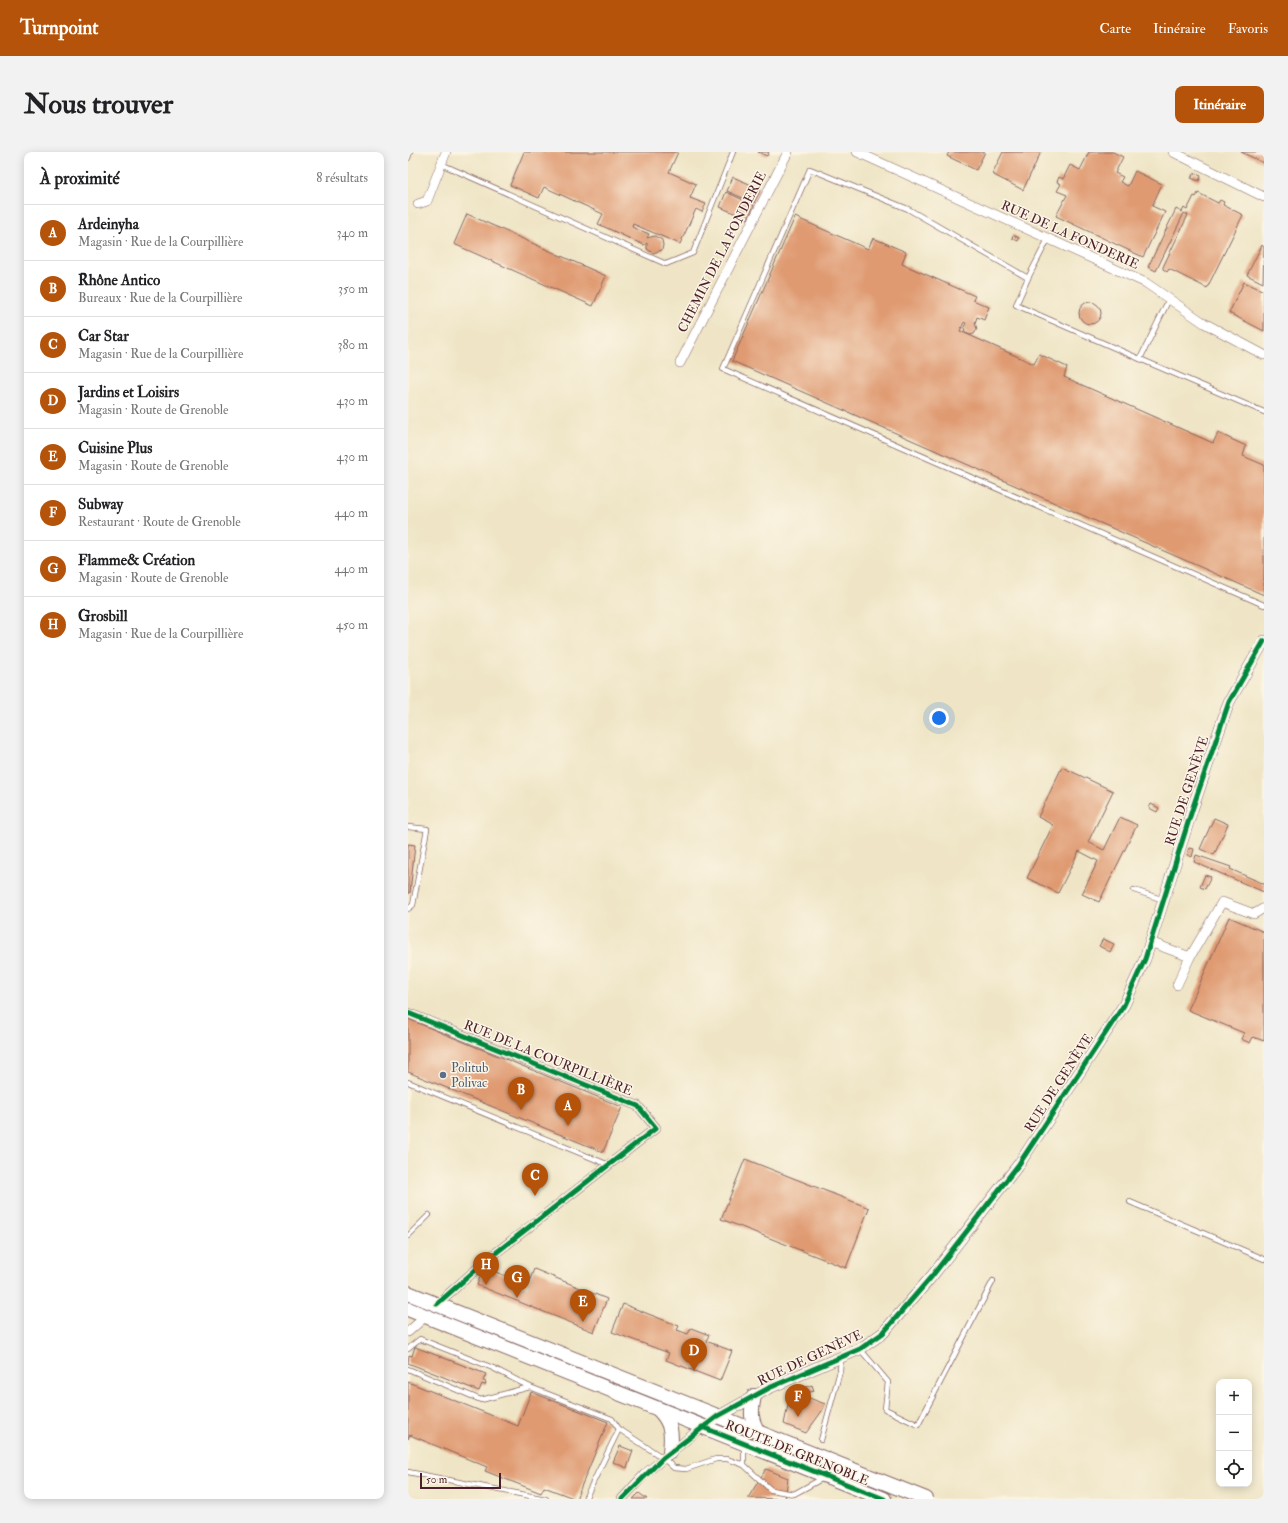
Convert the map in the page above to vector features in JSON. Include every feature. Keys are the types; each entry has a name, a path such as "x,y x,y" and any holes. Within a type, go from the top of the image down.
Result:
{"main road":[{"name":"ROUTE DE GRENOBLE","path":"408,1293 926,1499"},
{"name":"ROUTE DE GRENOBLE","path":"408,1309 884,1499"},
{"path":"542,1363 588,1374 681,1409 718,1416"},
{"path":"754,1396 751,1410 753,1424 759,1433"},
{"path":"659,1410 666,1417 671,1429 667,1455"},
{"path":"702,1427 740,1434 819,1464 880,1481"}],"street":[{"path":"418,204 427,201 446,152"},
{"name":"CHEMIN DE LA FONDERIE","path":"680,363 788,152"},
{"name":"RUE DE LA FONDERIE","path":"857,152 1146,283 1204,323 1264,354"},
{"path":"1174,152 1264,197"},
{"name":"RUE DE GENÈVE","path":"702,1427 718,1416 769,1388 860,1349 883,1333 932,1276 1019,1164 1124,1005 1145,959 1229,702 1264,642"},
{"path":"1177,986 1190,957 1222,902 1254,914 1264,908"},
{"path":"1150,942 1190,957"},
{"name":"RUE DE LA COURPILLIÈRE","path":"408,1013 638,1106 656,1128 488,1259 437,1304"},
{"path":"408,1332 426,1316"},
{"path":"622,1499 636,1483 667,1455 702,1427"}],"lane":[{"path":"408,158 410,152"},
{"path":"441,164 666,264 693,253 733,152"},
{"path":"1028,278 908,209 810,169 723,369 1264,605"},
{"path":"1048,239 1016,305 1264,412"},
{"path":"1140,359 1169,299"},
{"path":"408,827 427,829 413,905 408,909"},
{"path":"1134,890 1164,900"},
{"path":"408,1082 609,1165"},
{"path":"1130,1202 1264,1259"},
{"path":"408,1236 429,1215"},
{"path":"860,1349 888,1382 885,1409 918,1425 993,1281"},
{"path":"408,1350 420,1339 493,1368 530,1387 612,1419 619,1429 667,1455 674,1468 681,1469 716,1459 727,1459 744,1465 771,1490 794,1494 826,1476"},
{"path":"821,1440 840,1371 841,1358"},
{"path":"408,1369 481,1400 530,1387"},
{"path":"585,1499 619,1429"},
{"path":"744,1443 744,1465"},
{"path":"408,1472 546,1499"}],"building":[{"path":"524,152 678,152 669,172 696,184 690,198 706,204 702,212 696,209 680,244 633,224 632,227 649,234 647,238 655,236 662,240 662,250 653,253 647,249 647,243 644,245 598,224 603,214 544,187 539,198 510,185"},
{"path":"758,152 769,152 767,156"},
{"path":"949,152 985,152 976,170 947,156"},
{"path":"1003,152 1041,152 1023,190 992,174"},
{"path":"1089,152 1113,152 1123,157 1115,173 1123,177 1120,182 1128,186 1135,171 1162,184 1152,206 1165,212 1143,257 1056,216 1067,195 1057,191 1061,184 1057,182 1059,177 1063,179 1070,165 1080,170"},
{"path":"1241,152 1264,152 1264,163"},
{"path":"1194,173 1201,176 1199,181 1191,178"},
{"path":"733,177 761,189 754,203 727,191"},
{"path":"726,192 754,205 748,219 720,207"},
{"path":"1198,193 1218,203 1220,200 1224,202 1223,205 1243,215 1207,288 1169,269 1167,272 1163,269 1188,215 1184,213 1156,271 1148,267 1176,209 1182,212 1184,208 1187,210 1194,196 1196,197"},
{"path":"467,214 606,276 593,306 454,244"},
{"path":"795,217 868,249 873,238 906,252 902,264 975,296 973,300 989,307 984,320 977,317 975,323 977,329 974,334 970,335 965,332 964,327 966,323 964,322 960,331 1034,364 1039,354 1067,367 1064,377 1213,443 1218,433 1246,446 1243,456 1264,465 1264,595 732,361"},
{"path":"1013,235 1019,238 1018,241 1012,238"},
{"path":"1262,245 1264,247 1263,283 1247,275"},
{"path":"1244,282 1264,291 1264,331 1229,313"},
{"path":"1090,302 1098,305 1101,313 1098,321 1090,324 1082,321 1079,313 1082,305"},
{"path":"1062,767 1113,791 1088,842 1104,850 1120,817 1137,825 1099,902 1082,894 1098,861 1079,851 1058,893 1027,878 1053,825 1038,817"},
{"path":"1151,804 1159,808 1157,812 1149,808"},
{"path":"1214,818 1228,824 1214,855 1200,849"},
{"path":"408,844 415,845 410,893 408,893"},
{"path":"1189,848 1194,849 1192,857 1187,855"},
{"path":"1196,855 1231,867 1230,869 1264,884 1264,892 1194,862"},
{"path":"1205,875 1211,877 1205,889 1200,887"},
{"path":"1229,917 1264,932 1264,1041 1253,1037 1250,1043 1241,1039 1244,1033 1188,1010"},
{"path":"1103,939 1114,944 1110,952 1099,946"},
{"path":"408,1019 622,1107 603,1152 408,1072"},
{"path":"745,1159 869,1208 846,1268 721,1219"},
{"path":"534,1269 607,1299 594,1332 477,1285 480,1277 483,1278 486,1271 492,1273 493,1271 506,1276 505,1278 527,1287"},
{"path":"623,1304 679,1326 677,1330 688,1334 691,1328 709,1335 706,1341 732,1351 720,1381 666,1360 669,1353 612,1332"},
{"path":"415,1347 486,1374 483,1381 486,1382 485,1385 482,1384 479,1391 408,1363 409,1355 412,1356"},
{"path":"408,1382 518,1426 531,1392 608,1422 576,1499 544,1487 541,1493 485,1471 487,1467 410,1435 408,1439"},
{"path":"812,1385 814,1391 803,1394 801,1389"},
{"path":"791,1391 825,1404 822,1411 806,1433 784,1424"},
{"path":"620,1446 633,1451 627,1468 613,1462"},
{"path":"766,1469 788,1478 785,1499 748,1498"},
{"path":"639,1493 647,1499 633,1499"}],"cycle path":[{"path":"622,1499 663,1458 718,1416 769,1388 860,1349 883,1333 932,1276 1019,1164 1124,1005 1145,959 1192,810 1229,702 1264,641"},
{"path":"408,1013 638,1106 656,1128 488,1259 437,1304"},
{"path":"702,1427 884,1499"}],"place":[{"name":"Politub Polivac","path":"443,1075"},
{"name":"Rhône Antico","path":"521,1110"},
{"name":"Ardeinyha","path":"568,1126"},
{"name":"Car Star","path":"535,1196"},
{"name":"Grosbill","path":"486,1285"},
{"name":"Flamme& Création","path":"517,1298"},
{"name":"Cuisine Plus","path":"583,1322"},
{"name":"Jardins et Loisirs","path":"694,1371"},
{"name":"Subway","path":"798,1417"}]}
